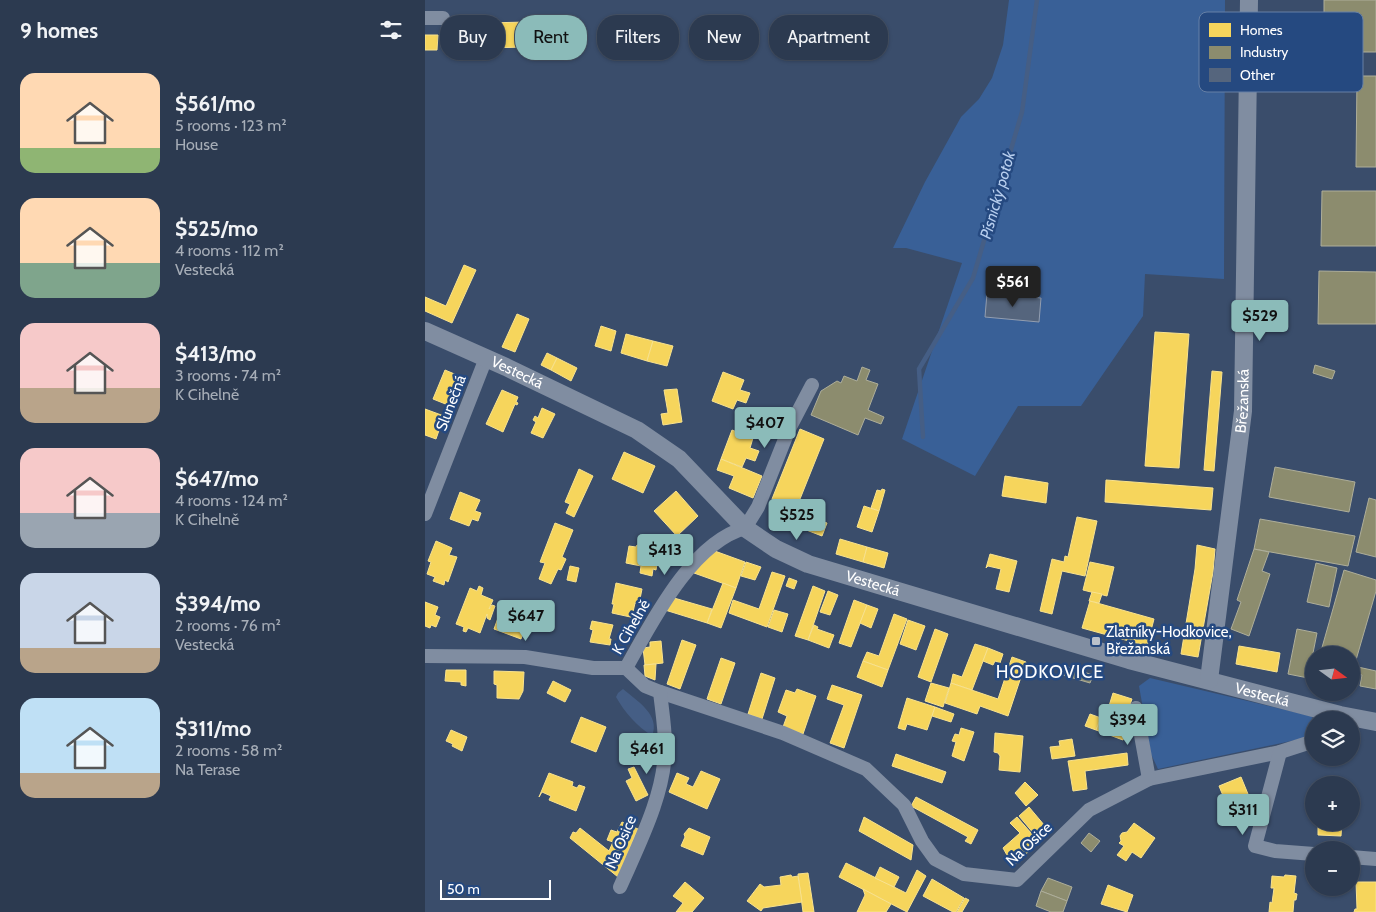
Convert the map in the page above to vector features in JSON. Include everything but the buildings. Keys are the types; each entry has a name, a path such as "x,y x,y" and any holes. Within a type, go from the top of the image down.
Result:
{"street":[{"path":"425,18 440,18"},
{"name":"Břežanská","path":"1209,680 1243,411 1248,92"},
{"name":"Vestecká","path":"425,331 637,430 679,459 745,528 775,549 808,564 1129,660 1209,680 1314,711"},
{"name":"Slunečná","path":"425,514 486,358"},
{"path":"745,528 758,508 789,429 811,385"},
{"name":"K Cihelně","path":"425,656 525,656 593,668 626,668 667,597 705,551 733,531 745,528"},
{"name":"Na Osice","path":"626,668 645,686 783,733 866,769 904,805 922,841 935,859 964,874 1017,880 1089,810 1149,780 1280,752 1305,744"},
{"name":"Na Osice","path":"620,887 641,841 659,792 665,746 660,692"},
{"path":"1136,708 1149,780"},
{"name":"Vestecká","path":"1360,720 1376,722"},
{"path":"1280,752 1255,846 1275,851 1305,853"},
{"path":"1360,858 1376,859"}],"shaded area":[{"path":"1009,0 1225,0 1225,12 1199,12 1199,92 1225,92 1224,279 1145,274 1143,316 1081,406 1018,406 975,476 902,439 962,263 906,248 893,248 925,182 961,117 979,99 992,78 1003,45"},
{"path":"1150,678 1305,715 1305,738 1158,769 1151,754 1139,686"},
{"path":"623,689 641,704 650,715 654,728 652,736 627,714 616,697"}],"waterway":[{"name":"Písnický potok","path":"923,437 919,369 973,278 1022,112 1037,0"}],"place":[{"name":"Zlatníky-Hodkovice, Břežanská","path":"1096,641"}],"district":[{"name":"HODKOVICE","path":"1050,672"}]}
